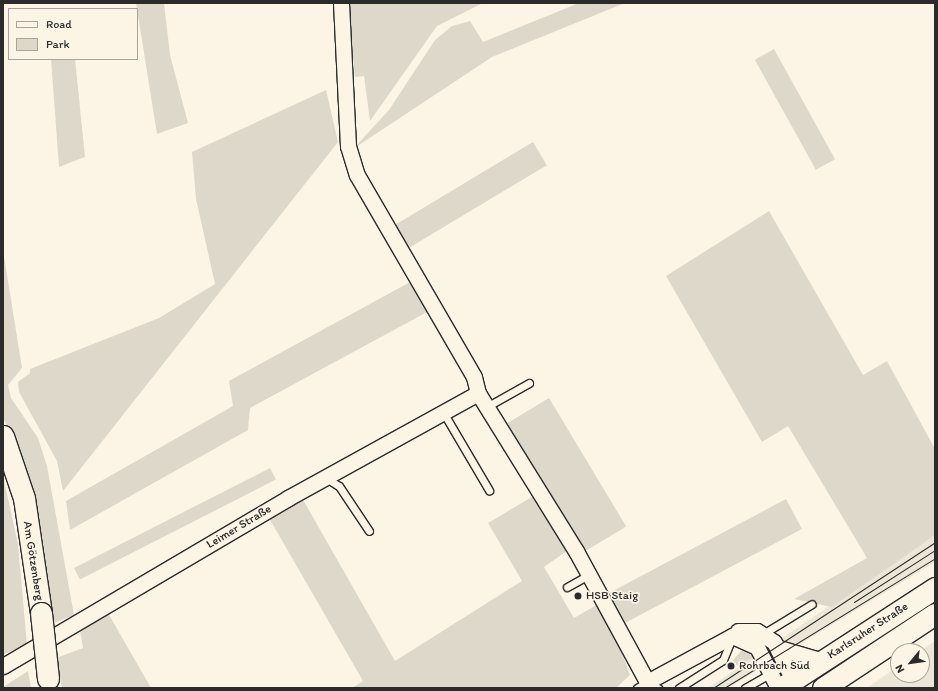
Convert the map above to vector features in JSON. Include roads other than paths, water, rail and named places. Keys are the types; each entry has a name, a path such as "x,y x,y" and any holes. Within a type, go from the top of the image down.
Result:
{"main road":[{"name":"Am Götzenberg","path":"3,436 24,498 42,614 49,684"},
{"name":"Karlsruher Straße","path":"785,680 823,661 935,588"},
{"name":"Karlsruher Straße","path":"833,684 935,614"}],"street":[{"path":"341,3 351,160 474,377 478,393 488,406 589,575 647,686 735,634 765,635 779,648 823,661"},
{"name":"Leimer Straße","path":"3,666 326,478 443,411 478,393"},
{"path":"735,634 758,647 785,680"},
{"path":"779,648 785,680"}],"lane":[{"path":"488,406 529,382"},
{"path":"443,411 489,490"},
{"path":"326,478 339,486 369,531"},
{"path":"567,587 589,575"},
{"path":"765,635 812,604"},
{"path":"679,688 723,660 735,634"},
{"path":"745,688 785,680"}],"tram line":[{"path":"713,688 935,542"},
{"path":"854,602 935,550"},
{"path":"724,688 935,558"}],"place":[{"name":"HSB Staig","path":"578,596"},
{"name":"Rohrbach Süd","path":"731,666"}]}
